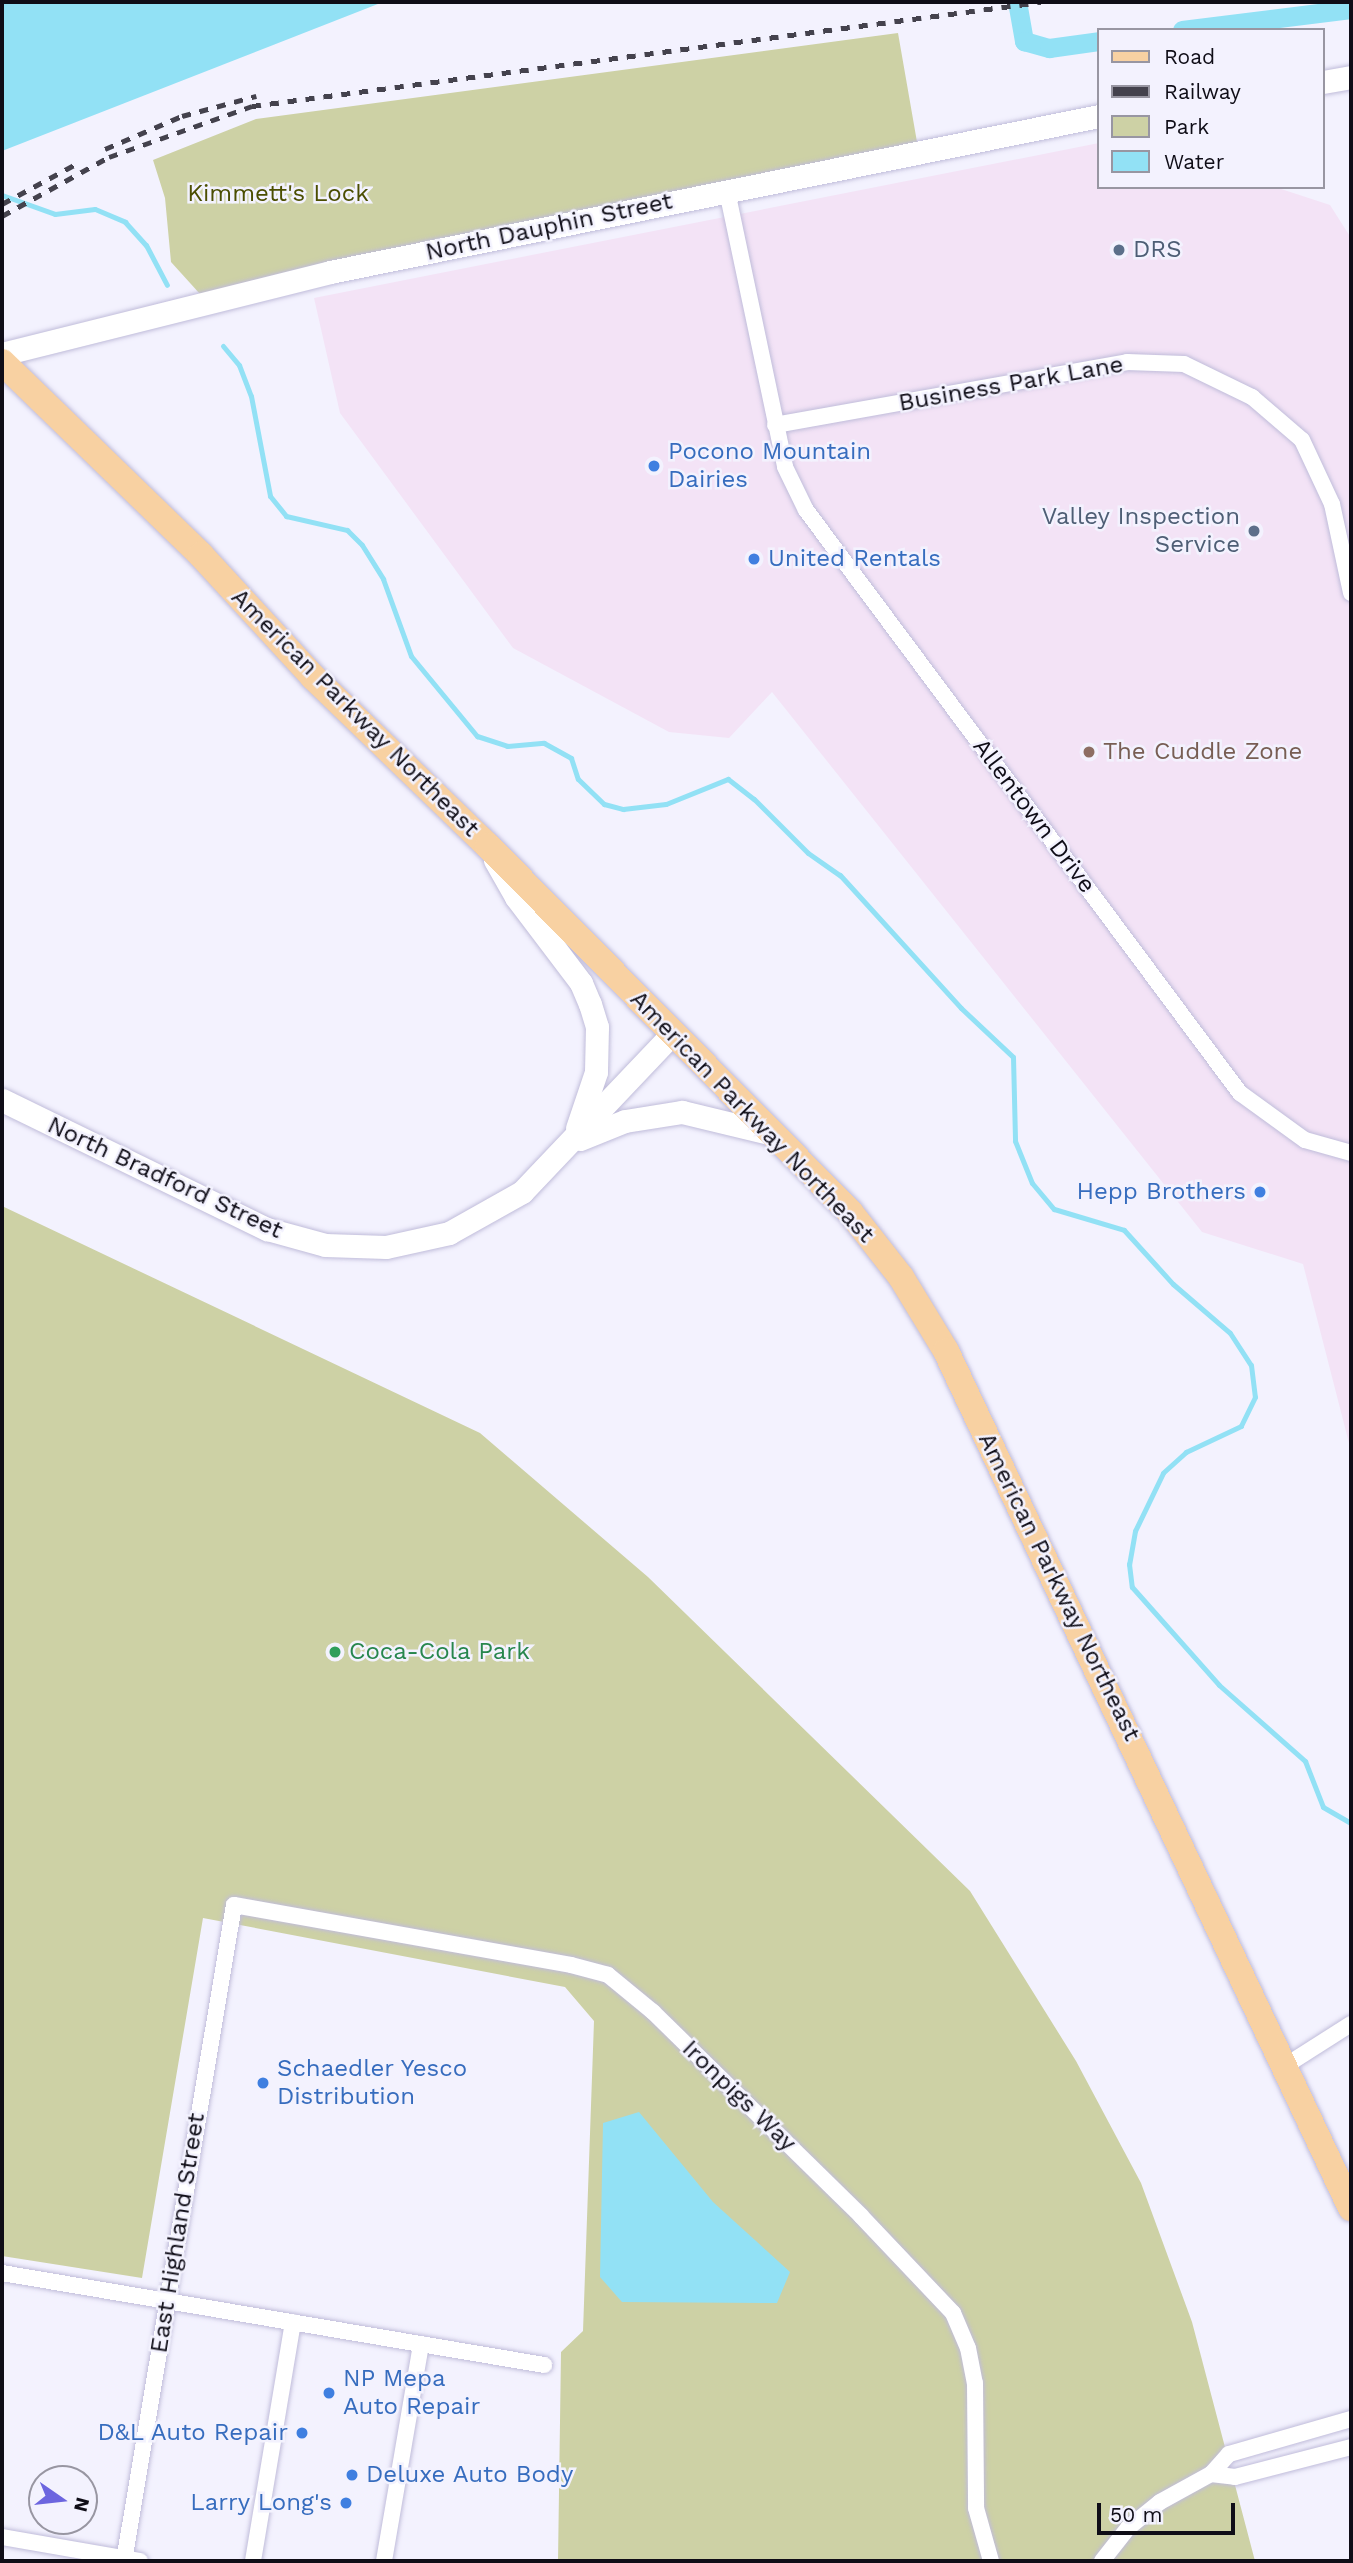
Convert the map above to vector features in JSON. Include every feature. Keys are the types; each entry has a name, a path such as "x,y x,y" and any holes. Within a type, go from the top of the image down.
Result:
{"main road":[{"name":"American Parkway Northeast","path":"2,362 76,437 201,555 313,677 488,846 671,1035 850,1212 923,1309 1351,2208"}],"street":[{"path":"1325,82 1351,77"},
{"name":"North Dauphin Street","path":"2,355 330,272 1098,116"},
{"path":"727,191 775,425"},
{"name":"Business Park Lane","path":"775,425 1127,362 1184,364 1252,397 1302,440 1332,504 1351,593"},
{"name":"Allentown Drive","path":"775,425 785,467 806,510 1240,1093 1305,1140 1351,1153"},
{"path":"488,846 516,897 581,983 597,1027 596,1072 570,1143"},
{"name":"North Bradford Street","path":"2,1100 267,1229 344,1248 409,1245 468,1225 522,1192 671,1035"},
{"path":"570,1143 654,1114 682,1112 769,1133"},
{"name":"East Highland Street","path":"129,2560 167,2301 234,1905"},
{"name":"Ironpigs Way","path":"234,1905 608,1975 653,2012 861,2216 953,2314 968,2348 975,2383 976,2508 991,2561"},
{"path":"1285,2066 1351,2024"},
{"path":"2,2273 544,2365"},
{"path":"253,2561 293,2322"},
{"path":"384,2561 421,2344"},
{"path":"1102,2561 1128,2528 1160,2502 1211,2473 1229,2454 1351,2419"},
{"path":"1211,2473 1235,2477 1351,2447"},
{"path":"2,2537 129,2560"}],"shaded area":[{"path":"1098,143 1098,189 1281,189 1330,205 1351,238 1351,1451 1303,1264 1202,1232 772,692 729,738 669,732 513,648 340,413 314,298"}],"green space":[{"name":"Kimmett's Lock","path":"898,33 917,142 200,294 171,262 165,198 153,160 256,119"},
{"name":"Coca-Cola Park","path":"2,1206 480,1433 648,1577 970,1891 1076,2061 1141,2183 1192,2322 1255,2561 558,2561 561,2352 583,2331 594,2021 565,1987 203,1918 142,2278 2,2256"}],"water":[{"path":"2,2 383,2 2,151"},
{"path":"639,2112 713,2202 790,2272 777,2303 622,2302 600,2277 603,2123"}],"waterway":[{"path":"1018,7 1024,41 1049,48 1098,41"},
{"path":"1198,28 1351,9"},
{"path":"2,195 55,214 95,209 125,222 146,245 167,285"},
{"path":"223,346 239,365 251,396 270,496 286,516 347,530 362,545 383,579 411,656 477,736 507,746 544,743 571,758 578,779 604,804 623,809 666,804 728,779 754,799 808,853 840,875 961,1008 1013,1057 1015,1141 1032,1183 1054,1209 1124,1230 1173,1284 1230,1333 1251,1365 1255,1397 1241,1426 1186,1452 1163,1473 1135,1531 1129,1564 1132,1587 1219,1685 1305,1761 1323,1807 1351,1823"}],"railway":[{"path":"2,216 109,157 252,106 1041,2"},
{"path":"105,149 182,116 256,96"},
{"path":"2,204 74,165"}],"place":[{"name":"DRS","path":"1119,250"},
{"name":"Pocono Mountain Dairies","path":"654,466"},
{"name":"Valley Inspection Service","path":"1254,531"},
{"name":"United Rentals","path":"754,559"},
{"name":"The Cuddle Zone","path":"1089,752"},
{"name":"Hepp Brothers","path":"1260,1192"},
{"name":"Coca-Cola Park","path":"335,1652"},
{"name":"Schaedler Yesco Distribution","path":"263,2083"},
{"name":"NP Mepa Auto Repair","path":"329,2393"},
{"name":"D&L Auto Repair","path":"302,2433"},
{"name":"Deluxe Auto Body","path":"352,2475"},
{"name":"Larry Long's","path":"346,2503"}]}
